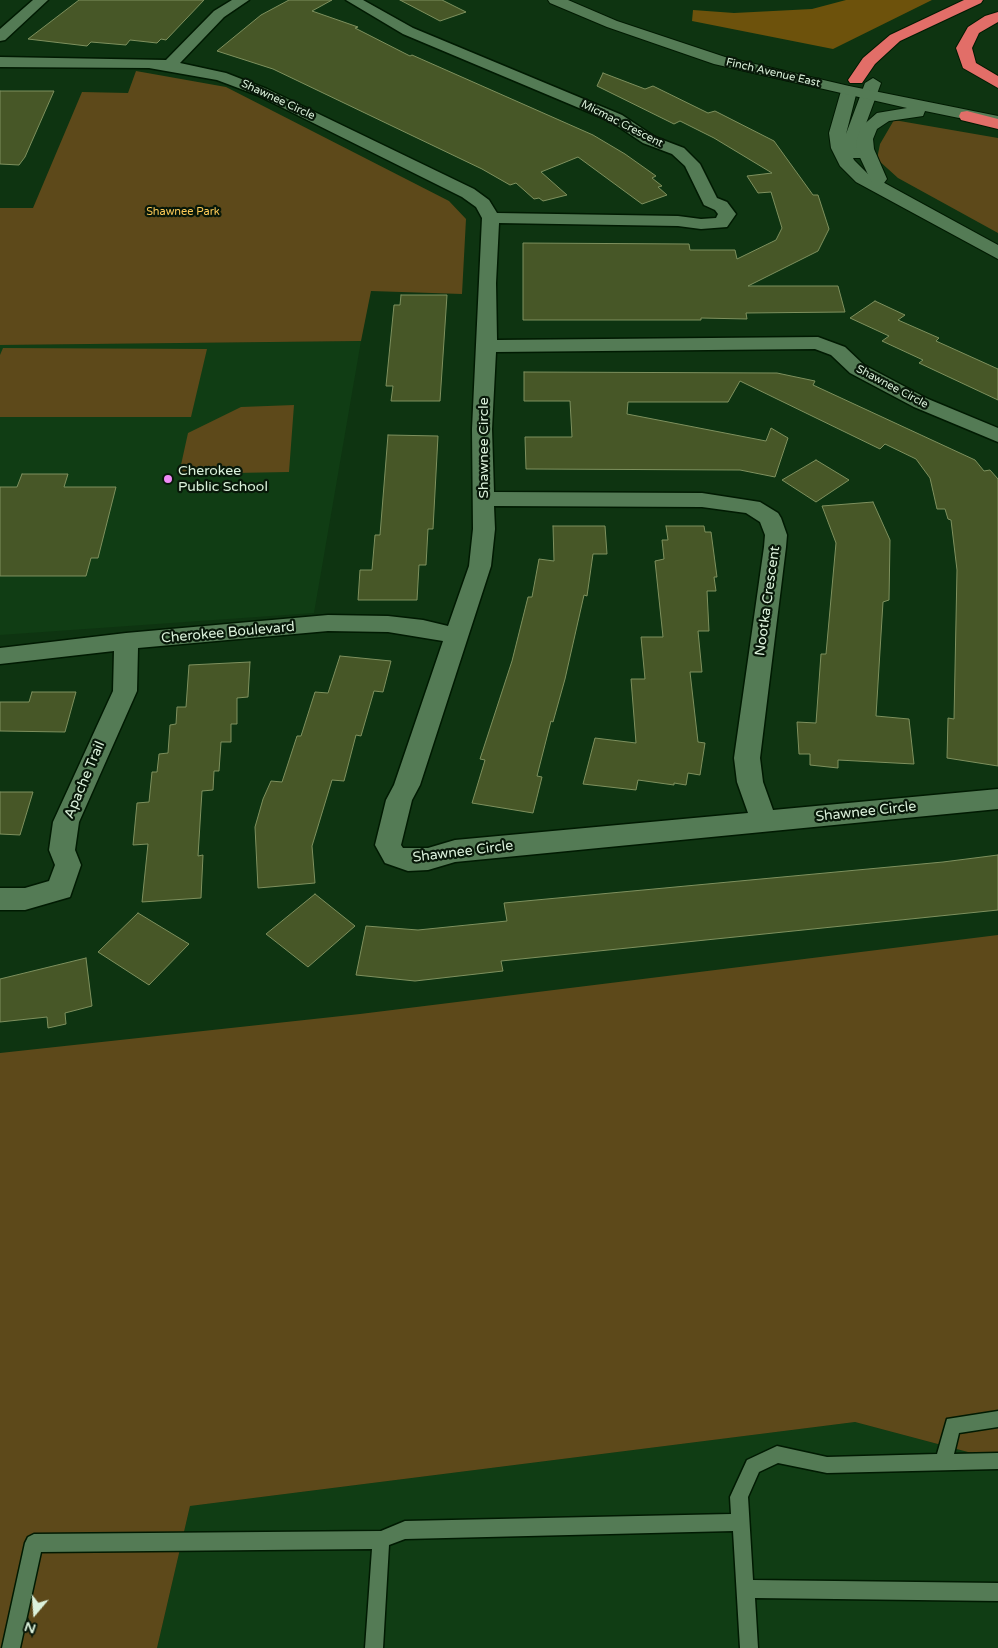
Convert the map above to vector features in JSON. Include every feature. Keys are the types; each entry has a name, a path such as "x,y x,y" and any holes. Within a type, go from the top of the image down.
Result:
{"highway":[{"path":"852,86 869,61 895,38 976,0"},
{"path":"998,17 990,19 973,30 964,48 969,65 998,84"},
{"path":"966,116 998,122"}],"main road":[{"name":"Finch Avenue East","path":"555,0 612,24 720,61 871,90 966,116"},
{"name":"Finch Avenue East","path":"584,0 719,45 852,86"},
{"path":"852,86 841,115 837,133 840,148 846,162 862,178 998,253"},
{"name":"Finch Avenue East","path":"871,90 998,108"},
{"path":"871,90 853,137 859,159 892,195"},
{"path":"878,179 865,149 864,139 869,126 874,121 896,113 917,112 966,116"}],"street":[{"path":"0,37 41,0"},
{"path":"170,65 181,51 212,20 242,0"},
{"name":"Micmac Crescent","path":"353,0 416,34 512,76 616,118 649,140 678,152 692,164 710,201 720,206 727,214 721,223 701,224 678,220 491,218"},
{"name":"Shawnee Circle","path":"0,62 170,65 222,76 262,92 468,194 483,204 491,218 482,429 484,499 480,566 407,785 400,800 388,845 394,856 408,860 428,859 446,852 998,799"},
{"name":"Shawnee Circle","path":"487,346 818,343 838,351 857,369 921,403 998,436"},
{"name":"Nootka Crescent","path":"484,499 702,500 752,507 770,518 776,535 775,547 747,758 750,782 764,822"},
{"name":"Cherokee Boulevard","path":"0,656 126,642 328,624 388,624 423,628 456,636"},
{"name":"Apache Trail","path":"0,899 25,899 60,889 68,865 62,850 66,822 107,727 125,691 126,642"}],"lane":[{"path":"943,1462 953,1425 998,1419"},
{"path":"749,1648 739,1497 753,1466 778,1454 826,1465 998,1461"},
{"path":"11,1648 34,1543 381,1540 405,1530 741,1522"},
{"path":"374,1648 381,1540"},
{"path":"745,1589 998,1592"}],"shaded area":[{"path":"846,0 932,0 833,49 692,21 693,10 734,13 812,9"},
{"name":"Cherokee Public School","path":"361,341 314,613 0,635 0,345"},
{"path":"855,1422 998,1460 998,1648 157,1648 190,1506"}],"green space":[{"name":"Shawnee Park","path":"136,71 226,87 449,201 466,219 462,294 371,291 361,341 0,345 0,208 33,208 82,92 128,93"},
{"path":"894,120 998,138 998,233 898,178 877,159 880,144"},
{"path":"3,348 207,349 191,417 0,417 0,355"},
{"path":"294,405 289,472 179,474 188,433 241,407"},
{"path":"998,935 998,1460 855,1422 190,1506 157,1648 0,1648 0,1053 360,1014"}],"building":[{"path":"79,0 204,0 166,40 161,39 157,43 130,40 126,45 91,42 87,46 28,39"},
{"path":"289,0 332,0 312,11 358,27 355,28 410,56 412,55 593,135 625,154 656,176 652,178 662,186 658,187 667,195 642,204 578,157 541,172 567,195 543,201 539,198 534,199 516,183 510,185 482,169 273,69 217,51 261,15"},
{"path":"400,0 442,0 466,12 440,21"},
{"path":"603,73 645,89 653,86 708,113 715,111 774,141 813,195 818,195 829,229 818,251 748,286 838,286 845,312 746,313 747,319 523,320 523,243 689,244 690,250 735,250 737,259 776,240 782,228 771,192 758,193 747,176 772,173 714,138 680,121 674,124 597,86"},
{"path":"0,91 54,91 25,157 19,165 0,164"},
{"path":"401,295 447,295 440,401 391,401 393,386 386,386 394,305 400,305"},
{"path":"875,301 905,315 898,320 939,338 936,341 998,369 998,400 919,363 923,360 882,341 889,336 850,318"},
{"path":"524,372 777,373 815,381 813,385 975,460 984,471 990,470 998,479 998,766 947,758 948,718 954,719 957,570 951,520 948,519 945,509 937,509 930,478 916,459 885,444 880,449 740,381 728,402 628,402 627,414 766,441 771,428 788,438 775,477 740,470 526,469 525,437 572,437 570,401 524,401"},
{"path":"388,435 438,436 433,529 428,529 426,565 419,565 417,600 358,600 360,570 372,570 375,535 380,535"},
{"path":"816,460 849,480 816,502 782,480"},
{"path":"22,474 68,474 64,487 116,487 98,558 91,558 86,576 0,576 0,487 17,487"},
{"path":"873,502 890,540 889,600 883,602 876,716 909,719 914,764 838,760 838,768 810,765 810,754 799,754 797,722 816,723 821,654 826,654 836,543 822,506"},
{"path":"553,526 605,526 607,554 593,554 587,596 584,595 565,679 553,722 551,721 537,776 542,777 533,813 472,803 485,760 480,759 512,661 528,597 532,597 539,559 554,561"},
{"path":"666,526 704,526 705,532 711,532 717,577 714,577 716,591 707,591 709,631 698,631 702,672 690,672 698,742 705,743 700,775 688,773 686,785 638,780 636,790 583,784 595,738 636,743 631,679 645,679 641,637 663,637 655,561 664,559 662,540 668,540"},
{"path":"340,656 391,661 383,692 374,691 361,736 356,735 344,781 332,780 312,846 315,883 258,888 255,827 263,799 271,781 282,782 297,736 301,736 315,692 328,693"},
{"path":"250,662 248,697 237,698 237,724 231,724 231,742 221,742 219,771 214,771 213,790 202,791 198,856 203,855 201,898 142,902 148,844 133,845 137,803 149,802 152,772 157,772 159,754 168,753 170,725 176,724 177,707 186,707 189,665"},
{"path":"32,692 76,692 65,732 0,731 0,702 29,702"},
{"path":"0,792 33,792 20,835 0,834"},
{"path":"998,855 998,910 501,961 503,971 415,981 356,975 366,926 418,930 507,921 504,903 943,862"},
{"path":"315,894 355,926 308,967 266,934"},
{"path":"138,913 189,944 149,985 98,952"},
{"path":"86,958 92,1006 65,1013 66,1024 48,1028 47,1017 0,1022 0,979"}],"place":[{"name":"Cherokee Public School","path":"168,479"}]}
